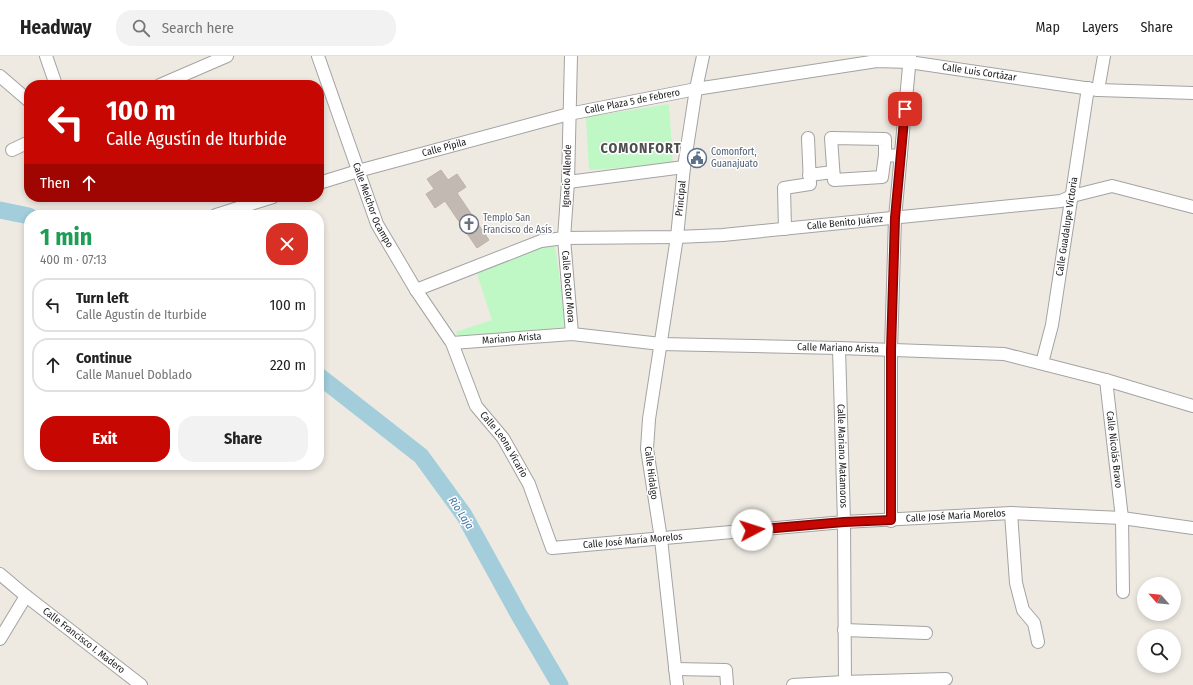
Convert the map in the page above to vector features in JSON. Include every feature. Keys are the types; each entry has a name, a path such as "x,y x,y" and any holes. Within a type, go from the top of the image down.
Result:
{"street":[{"path":"46,56 54,80"},
{"path":"172,80 227,56"},
{"name":"Calle Melchor Ocampo","path":"318,56 377,224 416,290 452,343"},
{"name":"Ignacio Allende","path":"564,238 568,182 571,56"},
{"name":"Principal","path":"677,237 684,166 696,89 703,56"},
{"name":"Calle Guadalupe Victoria","path":"1042,363 1052,325 1072,196 1093,89 1104,56"},
{"path":"891,520 891,350 895,218 910,59"},
{"name":"Calle Luis Cortázar","path":"696,89 877,61 910,59 1093,89 1193,93"},
{"path":"0,76 24,97"},
{"name":"Calle Plaza 5 de Febrero","path":"569,114 696,89"},
{"name":"Calle Pípila","path":"324,181 358,170 569,114"},
{"path":"785,229 784,188 810,184 808,138"},
{"path":"831,138 885,139 885,155 882,177 834,180 831,138"},
{"path":"12,150 24,144"},
{"path":"885,155 901,156"},
{"path":"568,182 684,166"},
{"path":"809,175 833,172"},
{"name":"Calle Benito Juárez","path":"416,290 541,241 564,238 723,235 1061,201 1072,196 1112,186 1193,207"},
{"path":"232,210 257,202"},
{"name":"Calle Hidalgo","path":"677,237 649,419 647,449 661,538 677,685"},
{"name":"Calle Doctor Mora","path":"564,238 572,334"},
{"name":"Calle Mariano Arista","path":"572,334 661,344 1004,354 1106,380 1193,406"},
{"name":"Mariano Arista","path":"452,343 572,334"},
{"name":"Calle Leona Vicario","path":"452,343 476,406 502,438 529,484 552,548"},
{"name":"Calle Mariano Matamoros","path":"839,348 844,522 845,683"},
{"name":"Calle Nicolás Bravo","path":"1106,380 1122,518 1123,592"},
{"path":"1011,513 1016,583 1023,610 1034,623 1038,642"},
{"name":"Calle José María Morelos","path":"552,548 844,522 1011,513 1122,518 1193,528"},
{"name":"Calle Francisco I. Madero","path":"0,574 26,596 141,685"},
{"path":"0,639 26,596"},
{"path":"844,630 926,633"},
{"path":"675,669 726,670 727,685"},
{"path":"793,685 946,679"}],"green space":[{"path":"669,104 673,164 589,170 586,117"},
{"path":"538,245 555,245 566,327 460,337 455,332 492,320 477,274"}],"building":[{"name":"Templo San Francisco de Asís","path":"441,170 448,180 457,174 466,187 457,193 489,240 477,248 445,201 435,208 426,194 434,189 427,179"}],"waterway":[{"name":"Rio Laja","path":"0,210 24,215"},
{"name":"Rio Laja","path":"324,380 421,456 464,515 519,615 560,685"}],"place":[{"name":"Comonfort, Guanajuato","path":"697,158"},
{"name":"Templo San Francisco de Asís","path":"469,224"}],"district":[{"name":"COMONFORT","path":"641,148"}],"route":[{"path":"752,530 844,522 891,520 891,350 895,218 905,109"}]}
